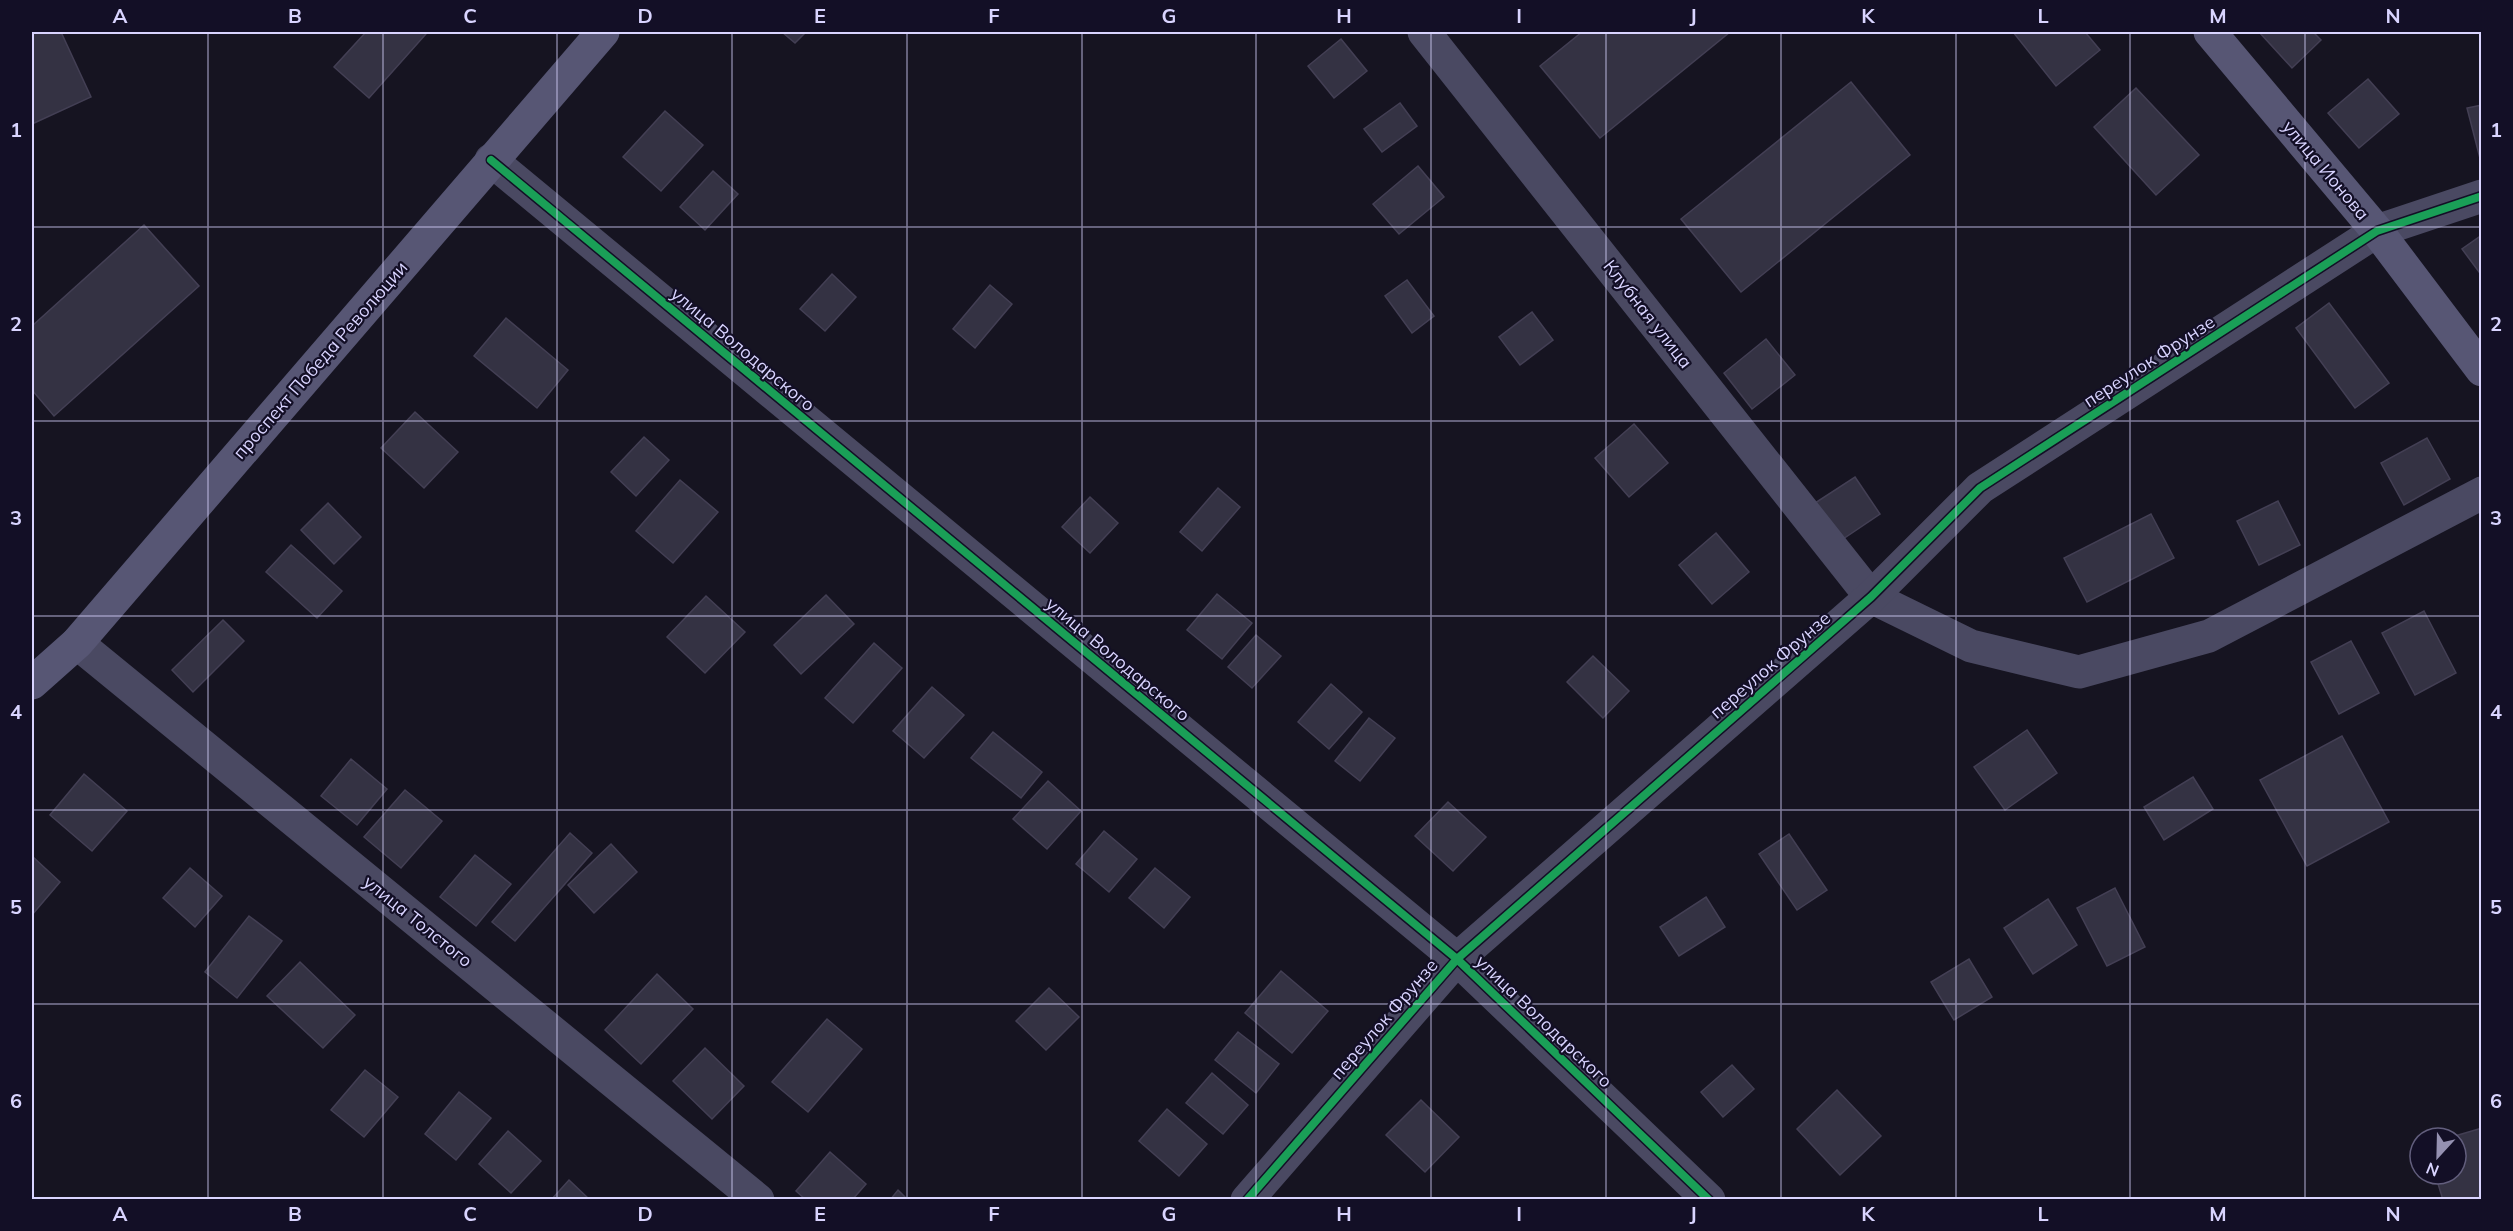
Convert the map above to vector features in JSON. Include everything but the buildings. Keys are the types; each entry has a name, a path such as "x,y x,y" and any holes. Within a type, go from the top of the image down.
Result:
{"main road":[{"name":"проспект Победа Революции","path":"32,683 77,643 603,32"},
{"name":"улица Ионова","path":"2210,32 2377,231 2481,370"}],"street":[{"name":"Клубная улица","path":"1424,32 1871,597"},
{"name":"улица Володарского","path":"491,160 1457,959 1709,1200"},
{"name":"переулок Фрунзе","path":"1247,1200 1457,959 1871,597 1980,488 2377,231 2481,196"},
{"path":"1871,597 1971,646 2079,672 2209,636 2481,493"},
{"name":"улица Толстого","path":"77,643 759,1200"}],"cycle path":[{"path":"491,160 1457,959 1709,1200"},
{"path":"1247,1200 1457,959 1871,597 1980,488 2377,231 2482,196"}]}
